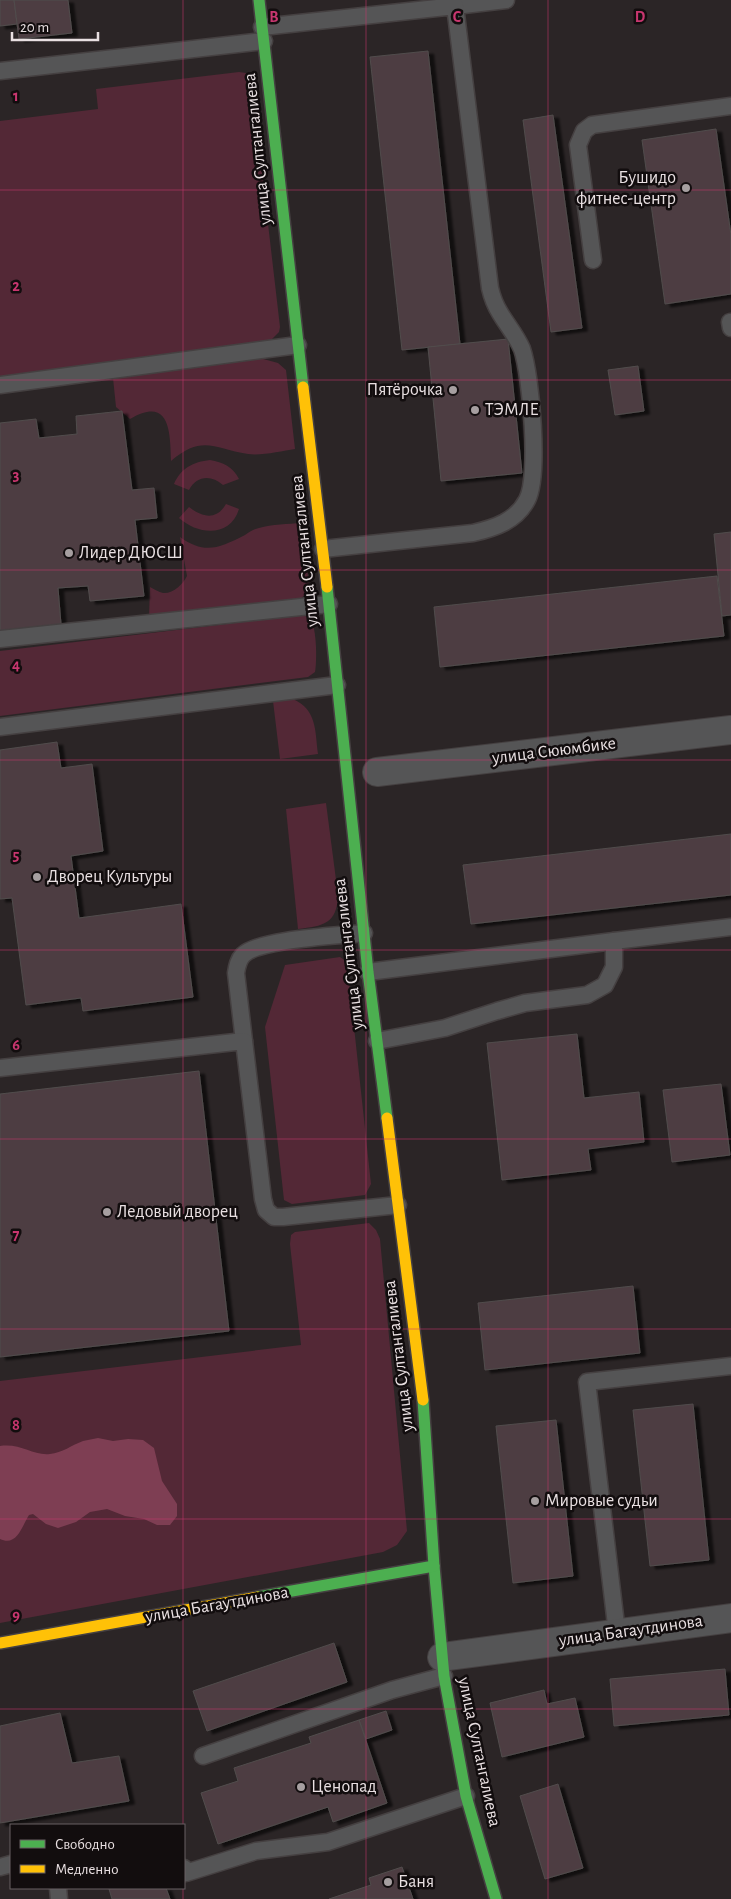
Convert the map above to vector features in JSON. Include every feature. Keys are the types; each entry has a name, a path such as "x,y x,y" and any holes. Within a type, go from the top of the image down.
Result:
{"street":[{"name":"улица Султангалиева","path":"259,0 323,549 368,972 423,1400 443,1667 466,1796 496,1899"},
{"name":"улица Сююмбике","path":"377,772 731,730"},
{"name":"улица Багаутдинова","path":"0,1644 434,1566"},
{"name":"улица Багаутдинова","path":"443,1667 617,1633 731,1618"}],"lane":[{"path":"0,71 506,0"},
{"path":"323,549 473,533 496,527 514,517 527,500 533,480 534,460 527,365 513,331 501,314 490,288 455,6"},
{"path":"593,260 578,150 578,145 584,131 592,125 731,106"},
{"path":"0,385 298,344"},
{"path":"0,639 329,604"},
{"path":"0,727 337,685"},
{"path":"368,972 731,927"},
{"path":"364,934 264,944 243,955 238,964 236,973 263,1199 266,1210 274,1217 283,1218 398,1205"},
{"path":"377,1041 445,1028 497,1010 526,1003 588,995 605,985 614,967 614,941"},
{"path":"0,1068 244,1041"},
{"path":"617,1633 587,1382 731,1366"},
{"path":"203,1756 392,1690 443,1667"},
{"path":"185,1870 186,1873 256,1851 328,1842 466,1796"}],"shaded area":[{"path":"239,72 246,73 251,77 280,327 279,332 270,341 0,378 0,121 98,109 96,89"},
{"path":"256,357 278,363 286,370 295,449 272,453 248,454 217,447 200,446 182,453 171,461 168,430 166,421 161,415 154,412 143,413 130,419 116,407 113,378"},
{"path":"210,460 227,466 234,471 239,479 223,485 214,479 204,478 192,485 189,490 174,484 180,474 188,467 198,462"},
{"path":"226,504 239,509 235,518 221,529 213,531 195,528 179,518 189,507 194,511 209,516 218,513"},
{"path":"302,523 309,586 308,592 298,601 149,617 150,587 167,593 180,585 187,576 180,537 197,546 212,548 245,535 257,528"},
{"path":"303,615 310,619 312,623 316,644 315,672 308,677 0,716 0,651"},
{"path":"293,699 307,709 311,715 318,754 280,759 273,701"},
{"path":"326,803 338,895 337,905 335,912 327,922 321,925 298,929 286,809"},
{"path":"340,957 347,962 371,1184 365,1195 292,1204 284,1200 265,1027 285,965"},
{"path":"369,1223 376,1230 380,1239 407,1531 397,1545 383,1552 0,1623 0,1381 301,1345 290,1244 291,1235 295,1232"},
{"path":"98,1438 113,1441 143,1440 154,1448 162,1481 177,1504 177,1516 170,1525 157,1525 144,1519 125,1516 107,1509 90,1512 76,1522 58,1528 46,1524 33,1514 29,1515 15,1538 6,1541 0,1539 0,1446 14,1446 38,1453 50,1454 63,1451 83,1441"}],"building":[{"path":"0,0 14,0 17,24 0,26"},
{"path":"14,0 68,0 72,33 19,39"},
{"path":"428,51 460,344 402,350 370,57"},
{"path":"553,115 582,328 551,332 523,120"},
{"name":"Бушидо фитнес-центр","path":"716,129 731,235 731,294 665,304 642,140"},
{"name":"ТЭМЛЕ","path":"508,339 522,473 441,481 428,347"},
{"path":"638,366 644,411 615,415 608,370"},
{"name":"Лидер ДЮСШ","path":"122,411 132,490 154,488 157,518 135,520 144,596 90,601 88,586 58,588 61,624 0,631 0,423 36,419 39,438 77,434 76,416"},
{"path":"731,532 731,615 722,616 714,534"},
{"path":"717,576 724,636 440,667 434,607"},
{"name":"Дворец Культуры","path":"57,742 61,768 92,764 103,851 71,856 79,918 181,904 193,997 83,1011 81,998 26,1005 12,898 0,899 0,750"},
{"path":"731,834 731,895 471,924 463,865"},
{"path":"577,1034 584,1098 639,1092 644,1142 588,1149 591,1170 502,1180 487,1043"},
{"name":"Ледовый дворец","path":"199,1071 229,1331 0,1357 0,1094"},
{"path":"721,1084 730,1155 672,1162 663,1090"},
{"path":"633,1286 640,1353 485,1370 478,1303"},
{"path":"693,1404 709,1560 650,1566 633,1410"},
{"name":"Мировые судьи","path":"556,1420 573,1576 513,1583 496,1426"},
{"path":"334,1643 347,1682 207,1731 193,1691"},
{"path":"725,1669 729,1715 614,1726 610,1679"},
{"path":"544,1690 547,1704 575,1698 584,1737 502,1757 490,1703"},
{"path":"386,1711 392,1730 366,1739 359,1720"},
{"path":"60,1713 72,1763 119,1756 129,1801 0,1823 0,1726"},
{"name":"Ценопад","path":"359,1720 387,1803 333,1822 328,1807 218,1844 201,1793 238,1781 234,1768 311,1743 309,1737"},
{"path":"558,1784 583,1868 545,1879 520,1796"},
{"name":"Баня","path":"402,1867 413,1899 329,1899 371,1885 369,1878"},
{"path":"109,1889 166,1889 170,1899 112,1899"}],"traffic: fast":[{"path":"259,0 303,387"},
{"path":"327,587 368,972 387,1118"},
{"path":"423,1400 434,1566 444,1676 466,1796 496,1899"},
{"path":"258,1597 434,1566"}],"traffic: slow":[{"path":"303,387 327,587"},
{"path":"387,1118 423,1400"},
{"path":"0,1643 258,1597"}],"place":[{"name":"Бушидо фитнес-центр","path":"686,188"},
{"name":"Пятёрочка","path":"453,390"},
{"name":"ТЭМЛЕ","path":"475,410"},
{"name":"Лидер ДЮСШ","path":"69,553"},
{"name":"Дворец Культуры","path":"37,877"},
{"name":"Ледовый дворец","path":"107,1212"},
{"name":"Мировые судьи","path":"535,1501"},
{"name":"Ценопад","path":"301,1787"},
{"name":"Баня","path":"388,1882"}]}
